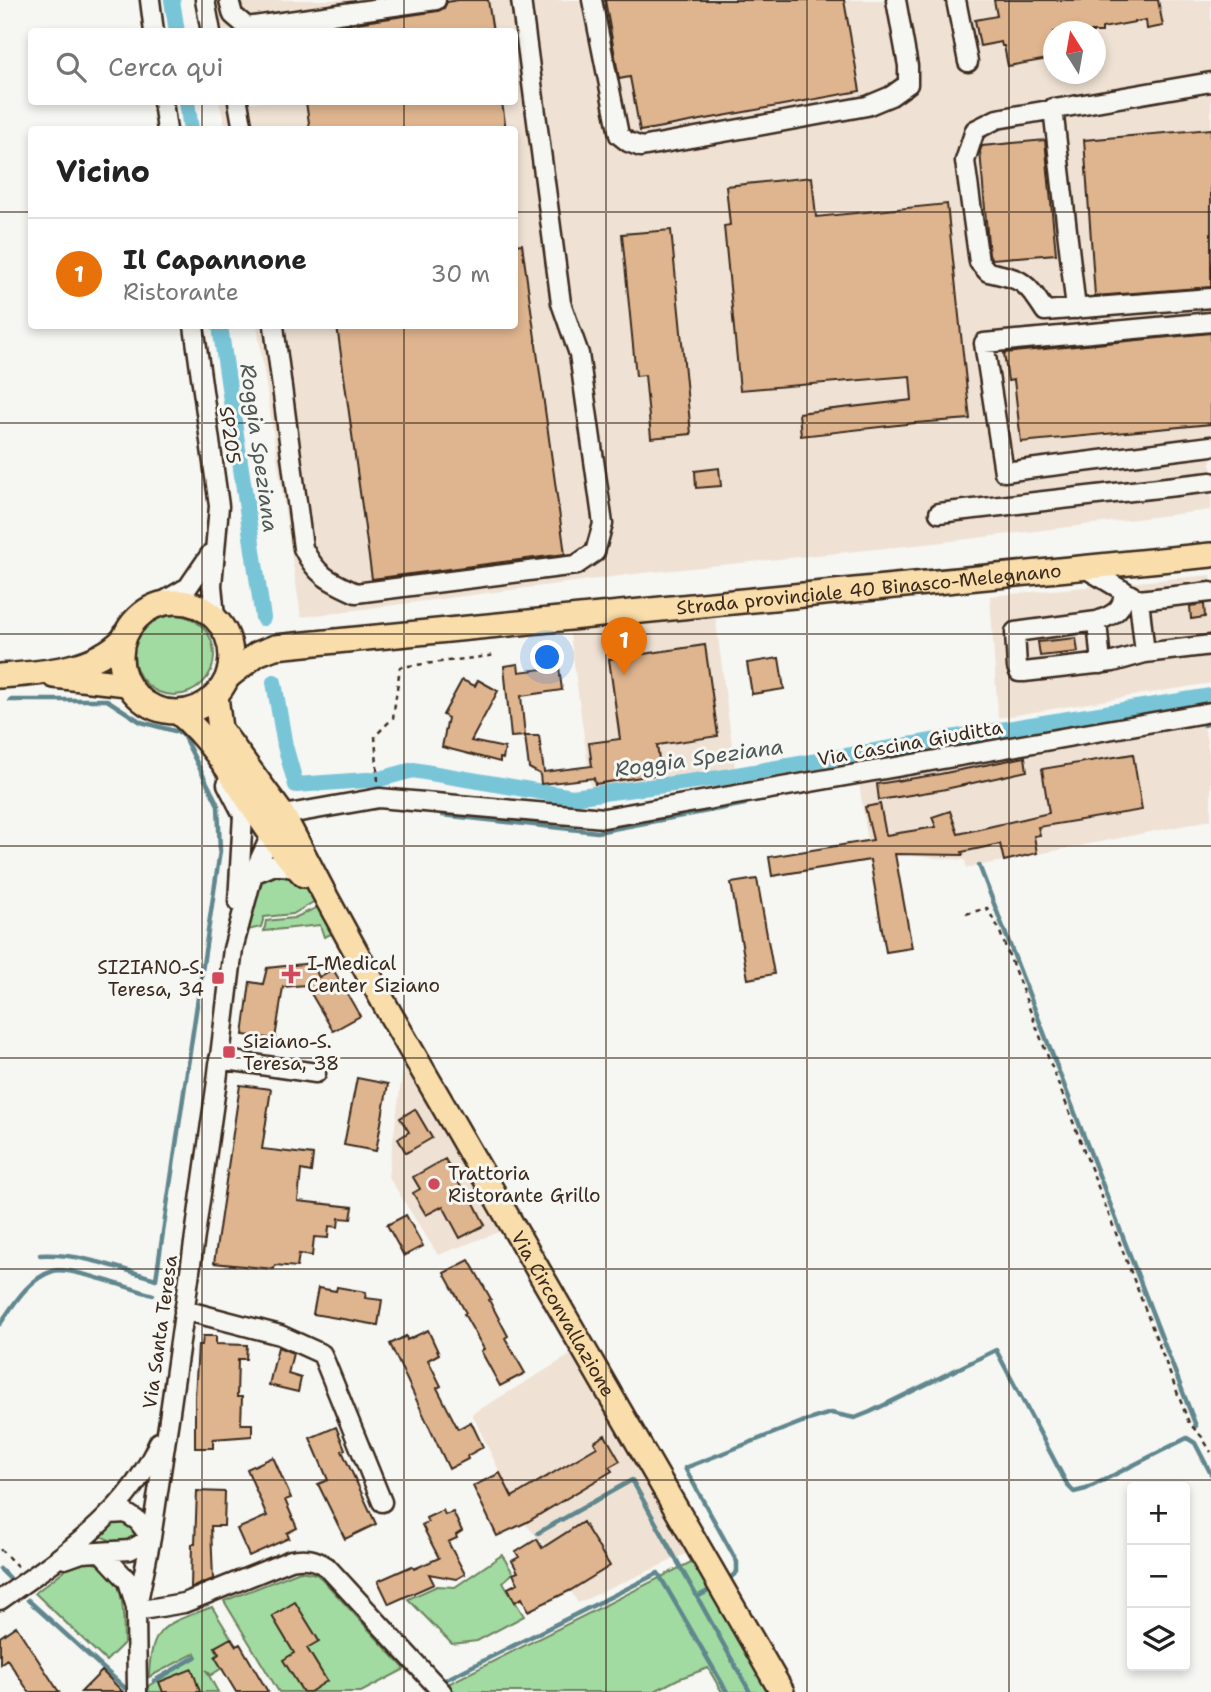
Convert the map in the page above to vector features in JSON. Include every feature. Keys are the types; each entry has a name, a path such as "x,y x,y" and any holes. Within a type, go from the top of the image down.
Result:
{"main road":[{"name":"Strada provinciale 40 Binasco-Melegnano","path":"159,604 189,603 203,608 245,642 275,647 1211,555"},
{"path":"0,676 34,673 99,657 124,638 132,623 159,604"},
{"path":"220,624 231,646 232,662 222,687 215,736 271,835 298,869 326,897"},
{"path":"124,638 121,661 127,684 149,706 179,713 200,731 215,736 283,815 326,897"},
{"name":"Strada provinciale 40 Binasco-Melegnano","path":"179,713 192,710 222,687 257,654 275,647"},
{"path":"34,673 127,684"},
{"name":"Via Circonvallazione","path":"326,897 782,1692"}],"street":[{"path":"149,0 153,28"},
{"path":"205,0 210,28"},
{"path":"229,0 233,15 245,28"},
{"path":"253,28 436,0"},
{"path":"274,329 303,548 312,567 331,582 356,593 576,565 595,552 603,524 579,355 561,303 521,0"},
{"path":"592,0 619,135 628,142 641,146 867,106 891,96 908,84 908,66 896,0"},
{"path":"956,0 968,62"},
{"path":"1211,82 997,119 975,130 965,161 979,262 988,272 1017,278 1032,291 1045,311 1211,298"},
{"path":"163,105 166,126"},
{"path":"239,105 242,126"},
{"path":"1053,108 1076,309"},
{"path":"1211,322 984,343 1004,472 1211,446"},
{"name":"SP205","path":"194,329 219,506 212,585 220,624"},
{"path":"939,513 1211,482"},
{"path":"159,604 188,587 214,549"},
{"path":"1086,568 1139,600 1211,592"},
{"path":"1123,590 1124,601 1119,610 1097,621 1019,629 1013,635 1019,672 1101,664 1145,653 1211,645"},
{"path":"1139,600 1145,653"},
{"path":"1097,621 1101,664"},
{"name":"Via Cascina Giuditta","path":"283,815 379,798 604,818 1211,712"},
{"path":"215,736 212,758 243,815 236,934"},
{"path":"236,934 253,874 271,835"},
{"path":"253,874 275,865 298,869"},
{"name":"Via Santa Teresa","path":"136,1611 151,1538 169,1419 236,934"},
{"path":"219,1059 316,1073"},
{"path":"184,1310 280,1335 321,1354 382,1502"},
{"path":"0,1600 52,1564 99,1526 124,1500 150,1462 169,1419"},
{"path":"52,1564 82,1553 130,1550 151,1538 138,1521 126,1513 109,1514"},
{"path":"101,1552 128,1581 136,1611 137,1692"},
{"path":"136,1611 184,1603 291,1560 315,1560 327,1567 442,1692"}],"path":[{"path":"378,787 375,736 393,718 400,667 497,655"},
{"path":"966,914 988,908 998,927 1189,1423 1211,1452"},
{"path":"0,1549 23,1572"}],"shaded area":[{"path":"195,0 1211,0 1211,510 935,543 643,573 301,617 257,329 518,329 518,126 225,126 220,105 518,105 518,28 200,28"},
{"path":"1211,575 1211,683 998,718 990,596"},
{"path":"715,614 735,768 591,788 569,627"},
{"path":"1203,720 1211,764 1211,820 967,868 965,860 912,856 908,845 869,850 858,777"},
{"path":"405,1054 504,1230 438,1255 388,1176"},
{"path":"577,1351 690,1552 578,1603 542,1542 524,1523 472,1414"}],"green space":[{"path":"174,615 189,618 202,627 211,640 214,655 211,670 202,683 189,692 174,695 159,692 146,683 137,670 134,655 137,640 146,627 159,618"},
{"path":"283,869 302,882 315,901 293,914 264,917 261,927 248,930 254,890 260,879"},
{"path":"318,907 334,933 324,937 320,925 264,931 266,921 294,918"},
{"path":"125,1518 135,1531 131,1541 119,1544 100,1536 115,1520"},
{"path":"502,1555 513,1573 503,1582 524,1616 477,1641 452,1644 408,1599 437,1586 455,1587"},
{"path":"695,1560 769,1692 722,1692 708,1668 653,1692 455,1692 448,1684"},
{"path":"94,1563 106,1568 119,1588 124,1643 106,1661 35,1593 70,1566"},
{"path":"300,1571 316,1574 322,1579 405,1669 361,1692 279,1692 224,1601"},
{"path":"212,1607 231,1638 215,1647 222,1668 211,1675 206,1670 218,1692 149,1692 148,1686 197,1657 195,1653 149,1677 150,1659 158,1636 164,1628 173,1623"}],"building":[{"path":"488,0 492,28 323,28 438,11 444,8 447,2"},
{"path":"605,0 844,0 860,91 640,131 630,77 619,79"},
{"path":"994,0 1158,0 1163,26 1147,29 1146,20 1106,27 1106,21 1043,21 1043,60 1008,66 1001,42 980,46 975,20 997,16"},
{"path":"306,105 502,105 505,126 309,126"},
{"path":"1211,129 1211,287 1095,296 1084,140"},
{"path":"1045,140 1056,254 992,259 989,255 980,151 982,146"},
{"path":"812,177 816,217 947,204 970,419 801,436 799,413 912,400 910,376 740,390 724,226 730,225 726,186"},
{"path":"671,230 691,434 651,438 645,375 636,376 622,234"},
{"path":"518,244 522,244 565,554 372,579 337,329 518,329"},
{"path":"1211,333 1211,424 1021,442 1014,380 1008,381 1004,353"},
{"path":"719,468 721,486 696,488 695,471"},
{"path":"1204,604 1205,617 1191,619 1190,606"},
{"path":"1076,638 1078,652 1040,656 1038,642"},
{"path":"705,645 718,736 657,745 661,774 595,784 594,778 541,784 540,774 529,768 525,736 539,736 544,772 592,766 589,743 620,739 609,659"},
{"path":"779,658 784,689 752,694 747,663"},
{"path":"518,664 519,672 559,667 562,690 521,696 525,736 511,737 504,666"},
{"path":"462,680 475,686 478,680 498,691 471,741 505,748 500,762 442,747 448,718 443,715"},
{"path":"1133,754 1142,810 1038,827 1040,835 1034,836 1037,853 1004,861 1000,844 962,852 963,855 895,854 912,948 886,952 870,860 772,876 769,857 873,840 865,807 880,804 886,835 936,827 932,817 950,811 958,834 1049,813 1042,769"},
{"path":"1025,757 1027,771 941,790 879,800 877,784"},
{"path":"757,879 774,974 748,979 731,883"},
{"path":"312,963 319,977 333,969 360,1016 333,1031 306,985 283,987 275,1039 243,1035 250,982 263,984 267,968"},
{"path":"357,1078 388,1084 376,1151 344,1145"},
{"path":"240,1085 271,1089 262,1149 313,1155 311,1172 301,1170 298,1201 353,1207 351,1219 339,1218 338,1227 329,1226 328,1238 314,1237 312,1256 299,1254 297,1267 275,1265 274,1269 214,1263"},
{"path":"415,1109 432,1138 406,1153 398,1139 409,1132 400,1118"},
{"path":"445,1159 469,1201 472,1199 485,1225 460,1238 443,1206 426,1215 413,1193 420,1189 413,1177"},
{"path":"406,1215 423,1246 404,1256 387,1225"},
{"path":"469,1260 491,1299 489,1300 508,1336 505,1338 525,1373 500,1386 444,1273"},
{"path":"337,1287 366,1292 365,1298 382,1300 378,1325 313,1314 318,1288 336,1291"},
{"path":"428,1330 439,1354 428,1360 441,1386 437,1388 458,1429 471,1422 483,1447 449,1469 390,1344 406,1336 407,1340"},
{"path":"203,1336 216,1336 216,1344 247,1345 246,1359 238,1359 237,1397 242,1397 241,1424 252,1424 252,1436 213,1439 213,1448 195,1448 198,1345 202,1345"},
{"path":"278,1347 293,1353 288,1374 301,1378 298,1392 269,1385"},
{"path":"336,1427 345,1449 342,1451 376,1524 345,1539 318,1484 328,1480 310,1438"},
{"path":"605,1435 620,1461 609,1467 612,1471 527,1522 497,1536 473,1486 500,1473 512,1497 597,1447 594,1442"},
{"path":"273,1457 291,1498 285,1500 297,1528 287,1533 289,1538 249,1556 237,1529 267,1516 247,1469"},
{"path":"197,1491 225,1492 224,1526 211,1526 213,1579 191,1588 192,1544 195,1544"},
{"path":"443,1510 445,1515 453,1512 462,1531 456,1535 457,1538 448,1542 465,1574 456,1579 429,1574 434,1584 389,1604 378,1581 439,1558 422,1525 428,1522 426,1518"},
{"path":"583,1522 610,1566 571,1590 528,1611 522,1598 515,1602 508,1588 518,1583 513,1574 518,1572 512,1561 519,1557 516,1552 537,1539 542,1548"},
{"path":"295,1602 319,1641 307,1648 327,1681 310,1692 303,1692 283,1660 294,1653 272,1616"},
{"path":"16,1626 59,1692 29,1692 7,1659 0,1664 0,1637"},
{"path":"231,1638 236,1646 240,1644 268,1692 236,1692 215,1657 219,1654 215,1647"},
{"path":"192,1669 200,1692 163,1692 159,1682"},
{"path":"102,1671 123,1692 81,1692"}],"waterway":[{"name":"Roggia Speziana","path":"172,0 176,28"},
{"name":"Roggia Speziana","path":"187,105 190,126"},
{"name":"Roggia Speziana","path":"220,329 263,618"},
{"name":"Roggia Speziana","path":"274,682 285,746 296,785 380,779 413,770 572,797 719,778 1211,696"},
{"path":"10,700 107,700 141,722 182,733 218,805 220,851 156,1279 70,1256 40,1255"},
{"path":"1204,725 1211,723"},
{"path":"938,740 940,749"},
{"path":"442,815 597,832 745,804"},
{"path":"979,865 1196,1426"},
{"path":"0,1324 29,1286 53,1271 86,1275 153,1295"},
{"path":"730,1578 737,1572 737,1562 685,1468 831,1413 855,1418 996,1350 1068,1486 1074,1492 1086,1489 1187,1438 1195,1443 1211,1474"},
{"path":"538,1533 632,1480 750,1692"},
{"path":"0,1569 9,1578"},
{"path":"443,1681 658,1573 727,1692"},
{"path":"697,1597 708,1591"},
{"path":"28,1600 126,1689"},
{"path":"154,1681 195,1657"}],"place":[{"name":"Il Capannone","path":"624,675"},
{"name":"I-Medical Center Siziano","path":"291,974"},
{"name":"SIZIANO-S. Teresa, 34","path":"218,978"},
{"name":"Siziano-S. Teresa, 38","path":"229,1052"},
{"name":"Trattoria Ristorante Grillo","path":"434,1184"}]}
